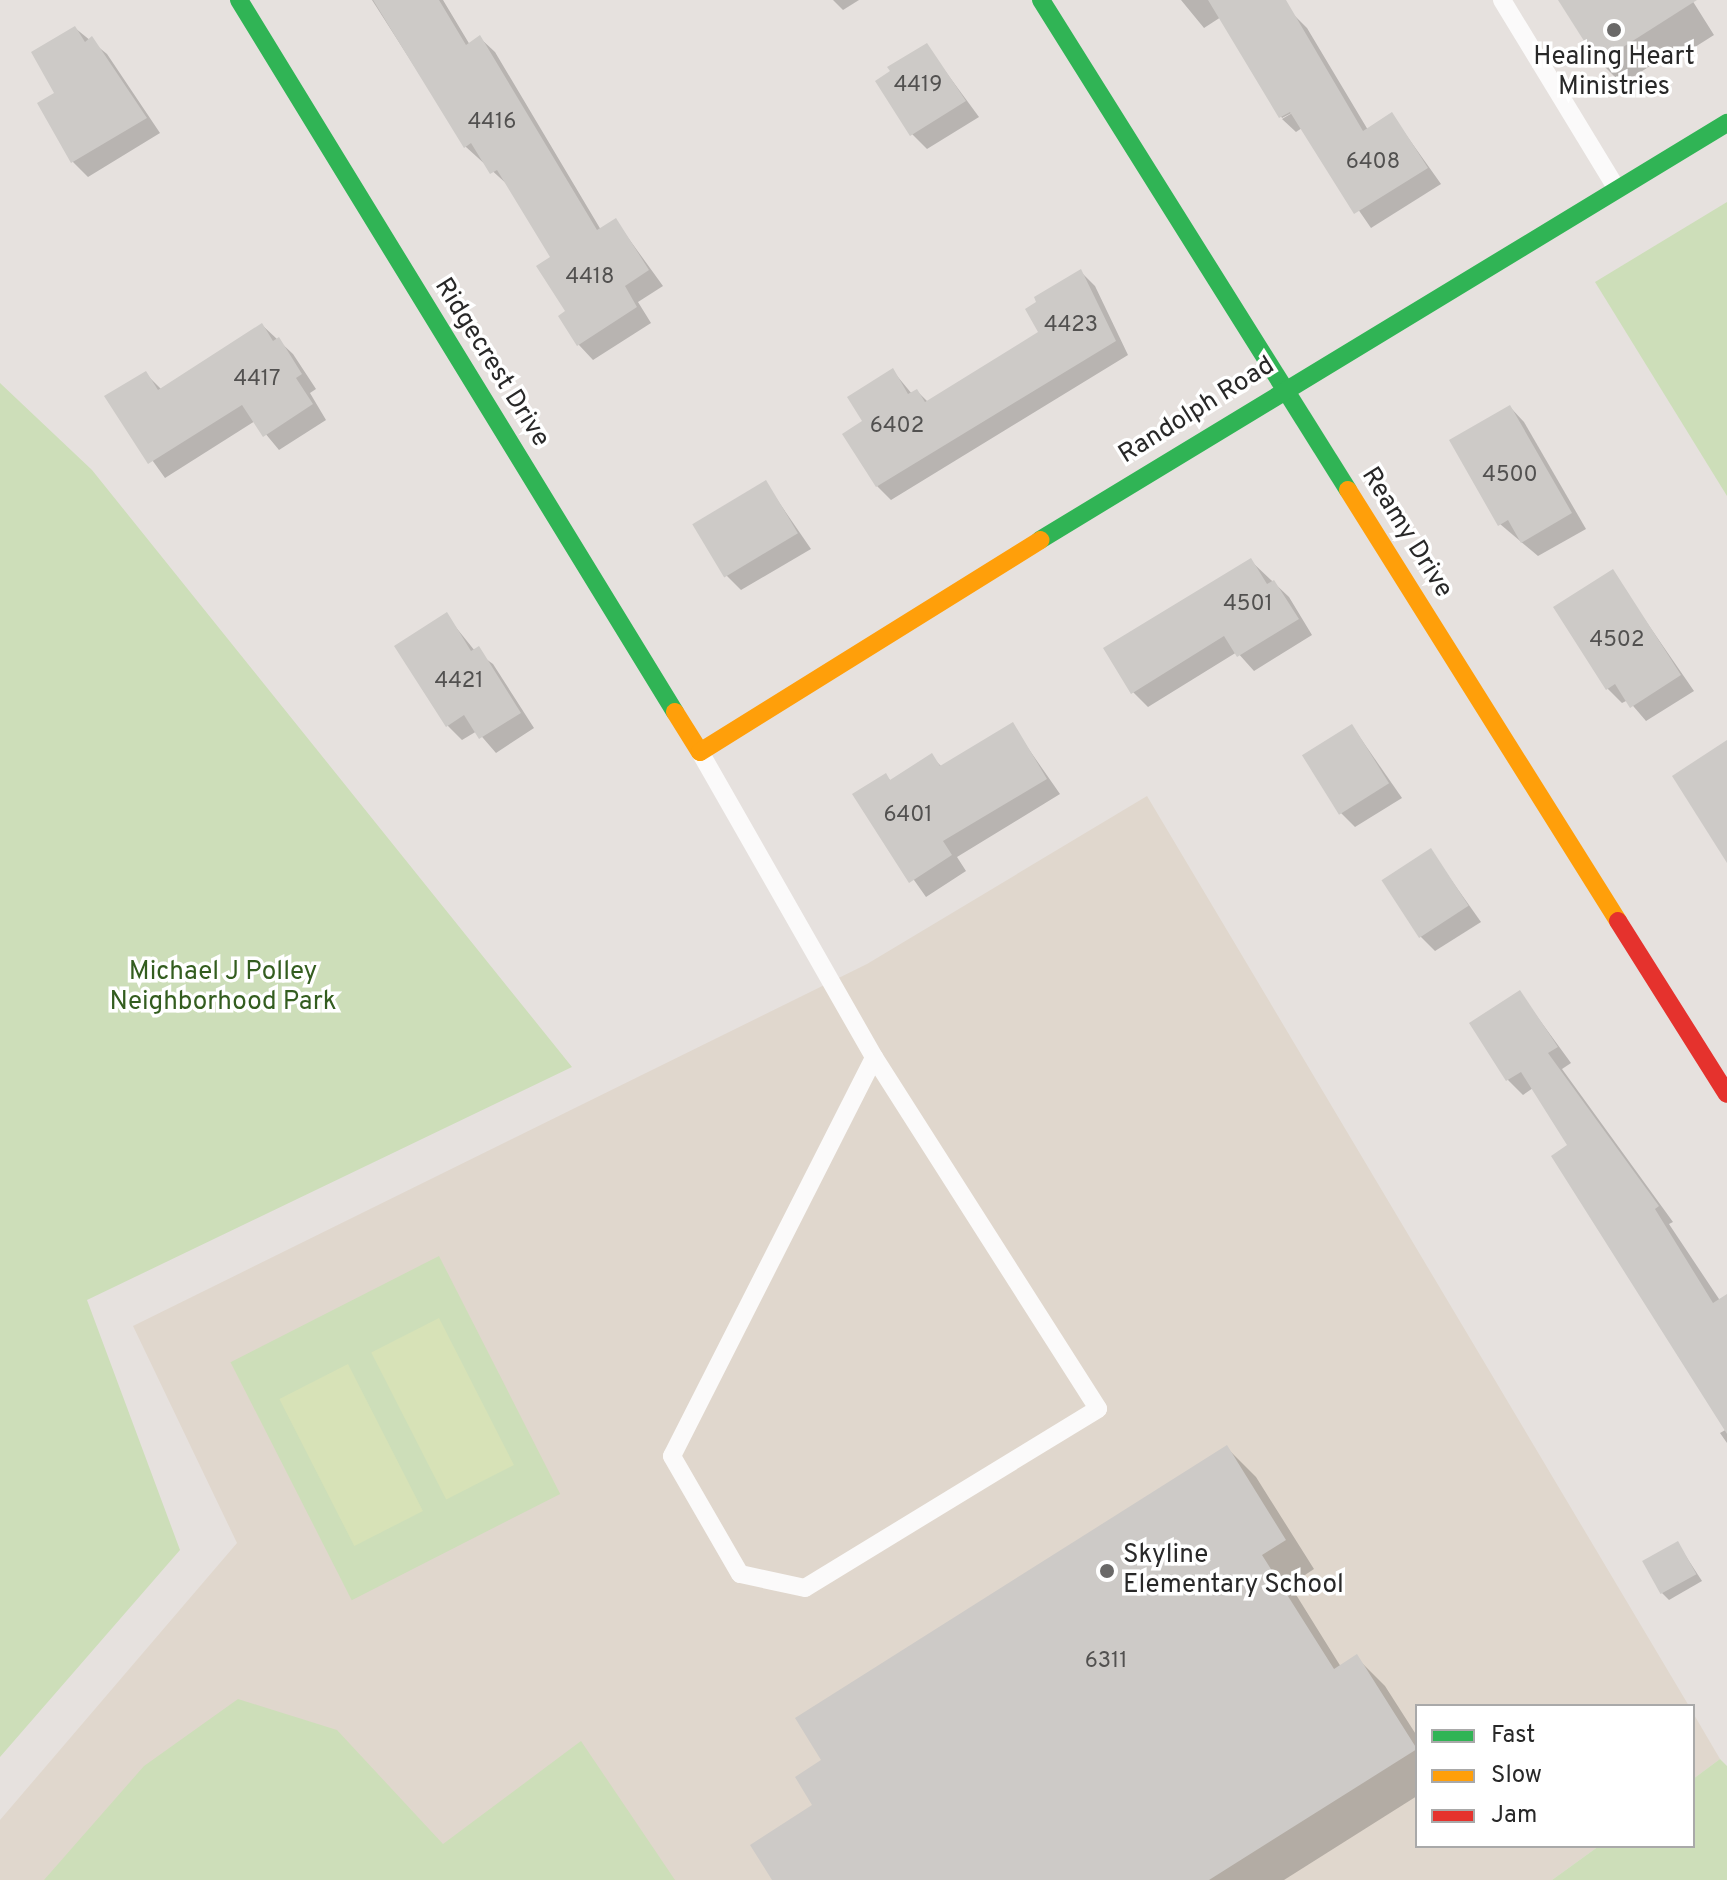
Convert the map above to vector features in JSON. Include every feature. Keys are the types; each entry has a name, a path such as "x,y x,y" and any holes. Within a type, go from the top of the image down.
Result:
{"street":[{"name":"Ridgecrest Drive","path":"239,0 700,752"},
{"name":"Reamy Drive","path":"1041,0 1727,1094"},
{"name":"Randolph Road","path":"700,752 1283,388 1727,123"}],"lane":[{"path":"1502,0 1617,189"},
{"path":"700,752 874,1057 1098,1409 805,1588 740,1574 672,1456 874,1057"}],"shaded area":[{"path":"1147,796 1688,1704 1415,1704 1415,1848 1596,1848 1552,1880 0,1880 0,1820 237,1543 133,1326 867,964"},
{"path":"1695,1716 1720,1759 1695,1778"}],"green space":[{"path":"1727,202 1727,496 1595,282"},
{"name":"Michael J Polley Neighborhood Park","path":"0,383 92,470 572,1067 87,1300 180,1550 0,1757"},
{"path":"439,1256 560,1494 352,1600 231,1362"},
{"path":"439,1318 514,1465 446,1500 371,1353"},
{"path":"348,1364 423,1511 354,1546 279,1399"},
{"path":"238,1699 337,1730 443,1844 581,1741 675,1880 44,1880 144,1766"},
{"path":"1720,1759 1727,1766 1727,1880 1552,1880 1596,1848 1695,1848 1695,1778"}],"building":[{"path":"373,0 439,0 466,45 480,35 597,230 616,218 649,270 625,286 637,307 577,346 558,316 565,311 536,266 550,257 497,170 490,174 471,143 464,148"},
{"path":"1208,0 1286,0 1363,131 1392,112 1428,168 1354,214 1290,112 1279,118"},
{"name":"Healing Heart Ministries","path":"1558,0 1697,0 1598,63"},
{"path":"75,26 85,42 92,36 147,118 71,163 37,103 54,93 31,52"},
{"path":"927,43 966,101 910,136 875,81 890,71 887,67"},
{"path":"1081,269 1116,341 876,487 842,434 862,421 847,397 893,368 908,394 917,389 925,402 1038,332 1025,309 1036,302 1034,297"},
{"path":"262,323 273,341 279,337 302,374 296,378 313,404 263,437 242,405 148,464 104,396 146,371 158,390"},
{"path":"1510,405 1572,513 1521,543 1508,520 1498,526 1449,440"},
{"path":"766,480 798,533 724,577 692,524"},
{"path":"1251,558 1267,584 1274,580 1299,619 1237,657 1224,636 1131,694 1103,648"},
{"path":"1613,569 1681,675 1630,708 1615,684 1606,690 1553,607"},
{"path":"447,612 471,651 479,646 521,713 479,739 464,715 446,727 394,646"},
{"path":"1013,722 1047,779 943,841 952,855 909,883 852,794 886,773 890,780 932,753 940,766"},
{"path":"1352,724 1389,783 1339,815 1302,755"},
{"path":"1727,740 1727,863 1672,776"},
{"path":"1431,848 1469,906 1419,938 1382,880"},
{"path":"1520,990 1558,1047 1548,1053 1659,1206 1655,1209 1713,1303 1727,1294 1727,1434 1551,1156 1567,1145 1521,1072 1506,1081 1469,1023"},
{"path":"1227,1445 1286,1540 1262,1555 1334,1669 1357,1654 1415,1750 1209,1880 772,1880 750,1845 812,1805 795,1777 821,1760 795,1718"},
{"path":"1678,1541 1696,1574 1661,1594 1642,1561"}],"traffic: fast":[{"path":"239,0 675,712"},
{"path":"1041,0 1348,490"},
{"path":"1040,540 1727,123"}],"traffic: slow":[{"path":"1348,490 1618,921"},
{"path":"675,712 700,752 1040,540"}],"traffic: jam":[{"path":"1618,921 1727,1094"}],"place":[{"name":"Healing Heart Ministries","path":"1614,30"},
{"name":"Skyline Elementary School","path":"1107,1571"}]}
